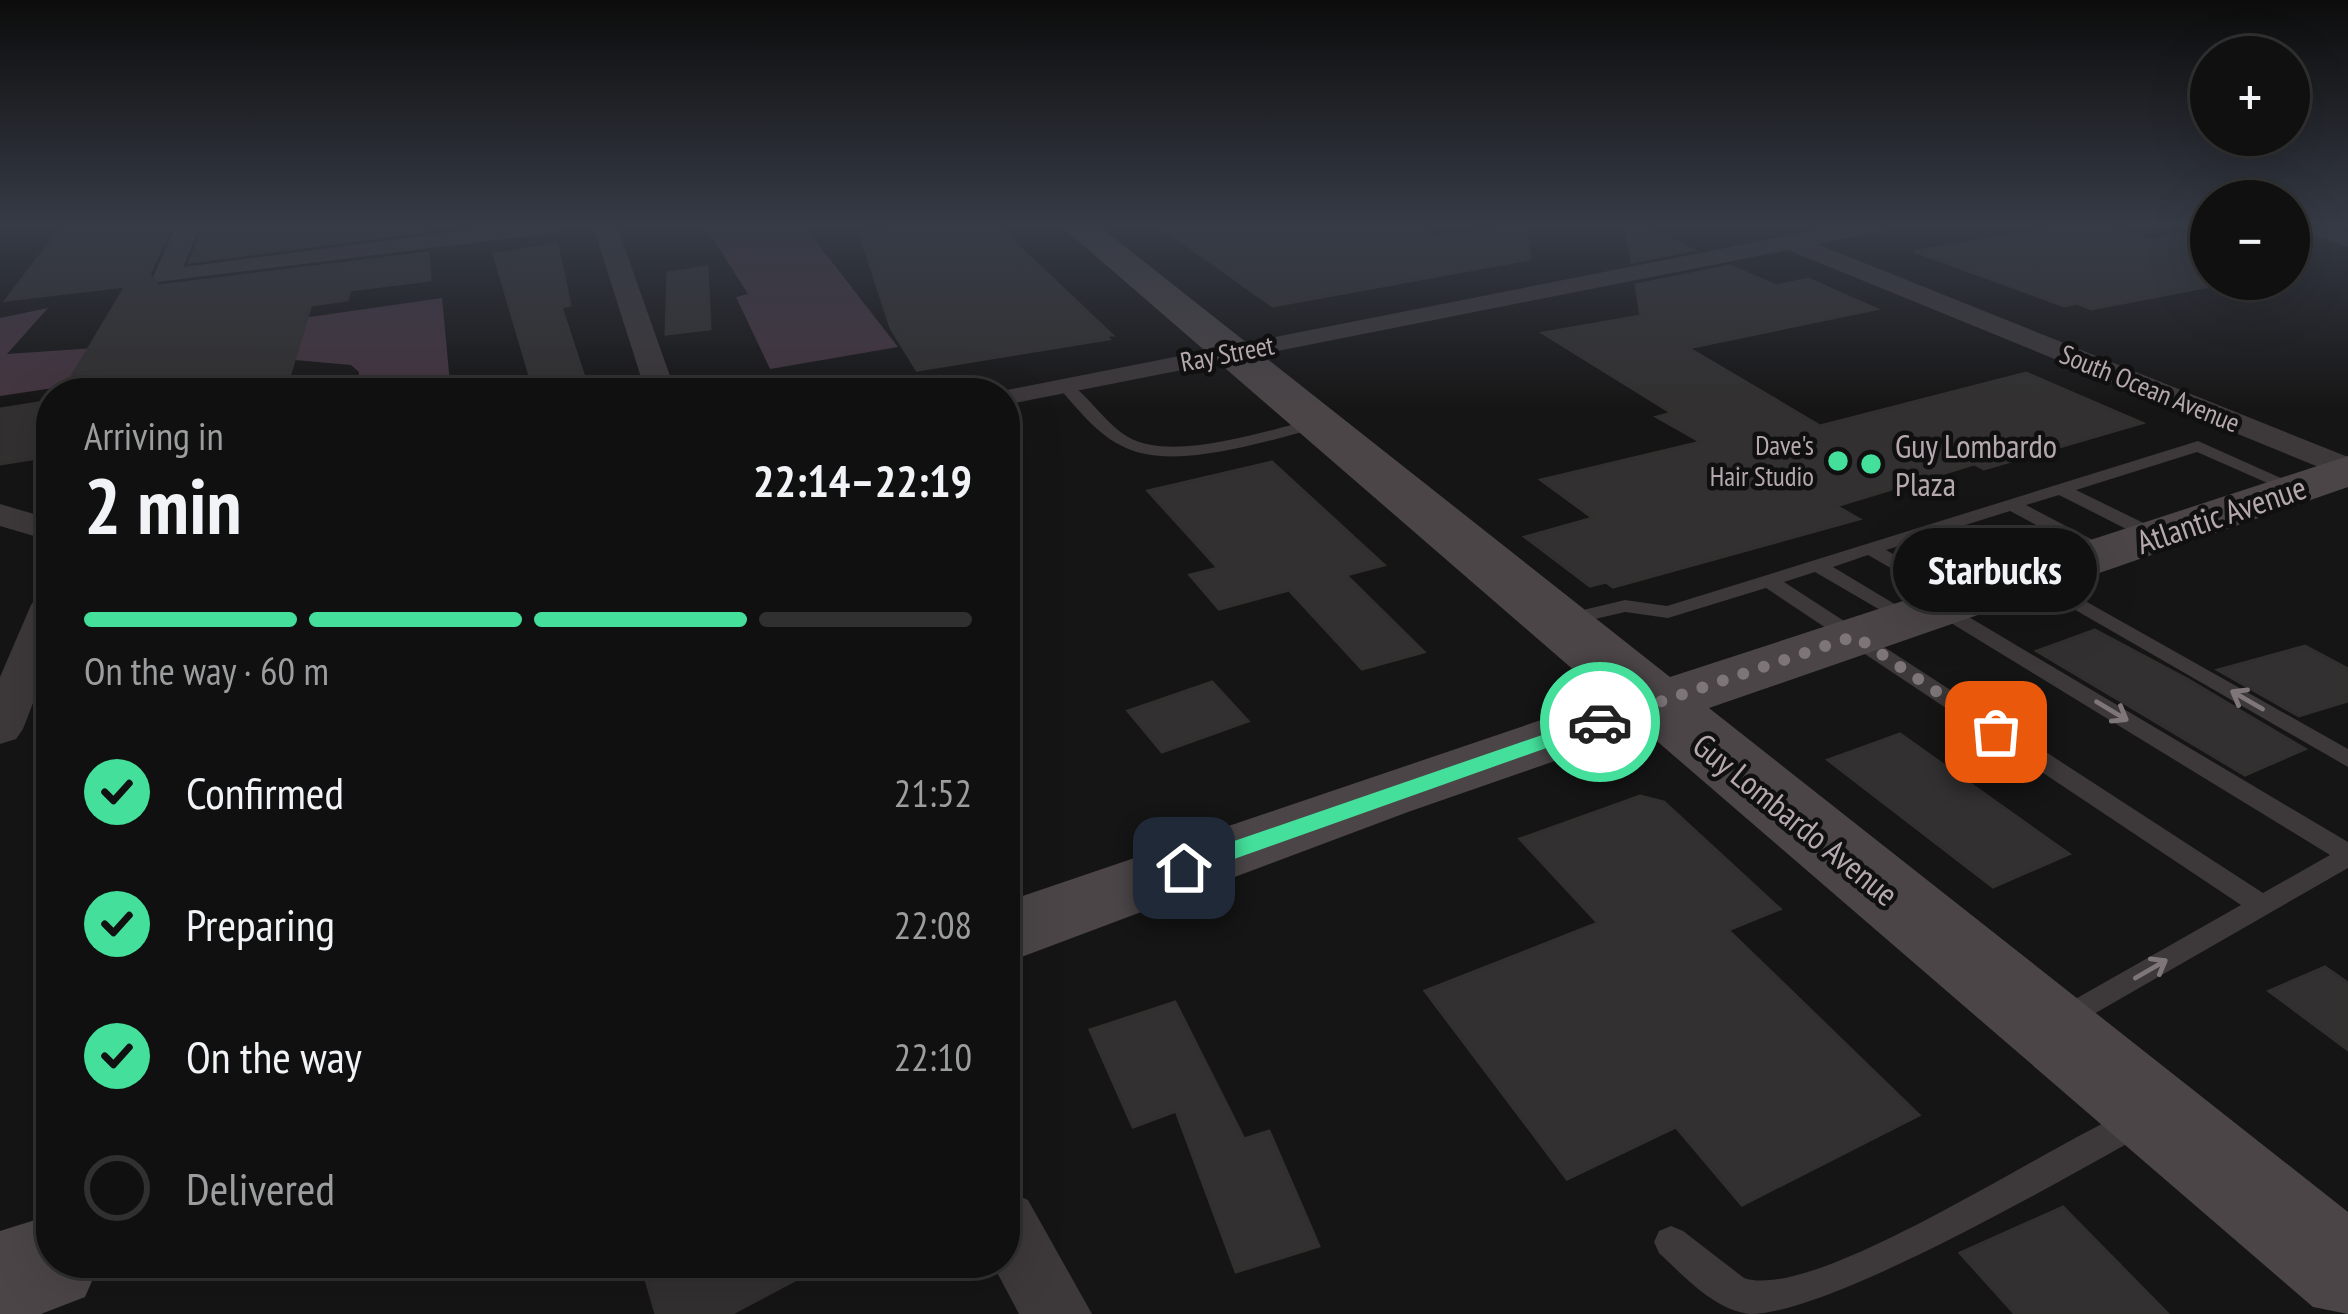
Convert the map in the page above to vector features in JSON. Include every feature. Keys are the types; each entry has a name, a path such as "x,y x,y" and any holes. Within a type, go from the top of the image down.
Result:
{"street":[{"path":"625,287 656,378"},
{"name":"Guy Lombardo Avenue","path":"1152,287 2348,1273"},
{"name":"Ray Street","path":"1020,393 1560,287"},
{"name":"South Ocean Avenue","path":"1902,287 2348,470"},
{"name":"Atlantic Avenue","path":"1020,928 1361,803 2348,470"},
{"path":"0,514 36,525"},
{"path":"0,728 36,641"},
{"path":"1020,1249 1057,1314"},
{"path":"0,1280 36,1268"}],"lane":[{"path":"1064,385 1103,428 1148,451 1176,451 1316,424"},
{"path":"1554,623 1625,606 1668,612 2198,446 2296,489"},
{"path":"2062,490 2156,536"},
{"path":"2012,505 2103,553"},
{"path":"1871,549 1915,616 2260,904"},
{"path":"1818,566 2348,855"},
{"path":"2032,577 2348,759"},
{"path":"1768,581 1915,616"},
{"path":"2050,1028 2348,855"},
{"path":"1672,1242 1725,1285 1757,1300 1795,1294 1879,1260 2153,1113"}],"shaded area":[{"path":"744,287 852,287 898,347 770,369 736,297 748,294"},
{"path":"442,298 450,378 358,378 359,372 351,365 295,360 285,353 119,378 36,378 36,391 0,396 0,318 48,308 7,354 95,348"}],"building":[{"path":"16,287 115,287 6,300"},
{"path":"125,287 371,287 350,290 347,300 311,305 289,378 71,378"},
{"path":"504,287 566,287 570,305 561,307 584,378 531,378"},
{"path":"668,287 708,287 710,329 666,334"},
{"path":"878,287 1062,287 1112,335 917,370 891,328"},
{"path":"1246,287 1375,287 1273,306"},
{"path":"1636,287 1827,287 1876,309 1688,348 1820,426 2026,373 2142,423 1984,469 1974,464 1836,506 1859,519 1613,587 1606,582 1590,586 1525,537 1593,518 1541,480 1701,442 1657,417 1672,413 1543,333 1641,316"},
{"path":"2013,287 2190,287 2091,309 2077,303 2064,306"},
{"path":"36,403 36,458 0,464 0,409"},
{"path":"1272,462 1384,565 1346,575 1424,652 1362,669 1289,590 1219,609 1190,575 1218,568 1148,491"},
{"path":"2095,630 2305,749 2245,775 2037,651"},
{"path":"2305,646 2348,669 2348,701 2299,716 2218,670"},
{"path":"1212,682 1248,721 1162,752 1128,711"},
{"path":"1900,734 2069,854 1993,887 1828,760"},
{"path":"1640,796 1664,802 1780,909 1728,930 1919,1115 1742,1205 1676,1127 1567,1179 1425,991 1598,923 1520,839"},
{"path":"2325,967 2348,983 2348,1050 2269,991"},
{"path":"1175,1002 1244,1139 1269,1131 1319,1246 1236,1272 1176,1111 1133,1127 1090,1030"},
{"path":"2063,1207 2168,1314 2015,1314 1960,1253"},
{"path":"645,1278 799,1278 731,1314 656,1314"}],"way so far":[{"path":"1600,722 1855,636 1996,732"}],"place":[{"name":"Dave's Hair Studio","path":"1838,461"},
{"name":"Guy Lombardo Plaza","path":"1871,464"},
{"name":"Starbucks","path":"1996,732"}],"route":[{"path":"1184,868 1600,722"}]}
